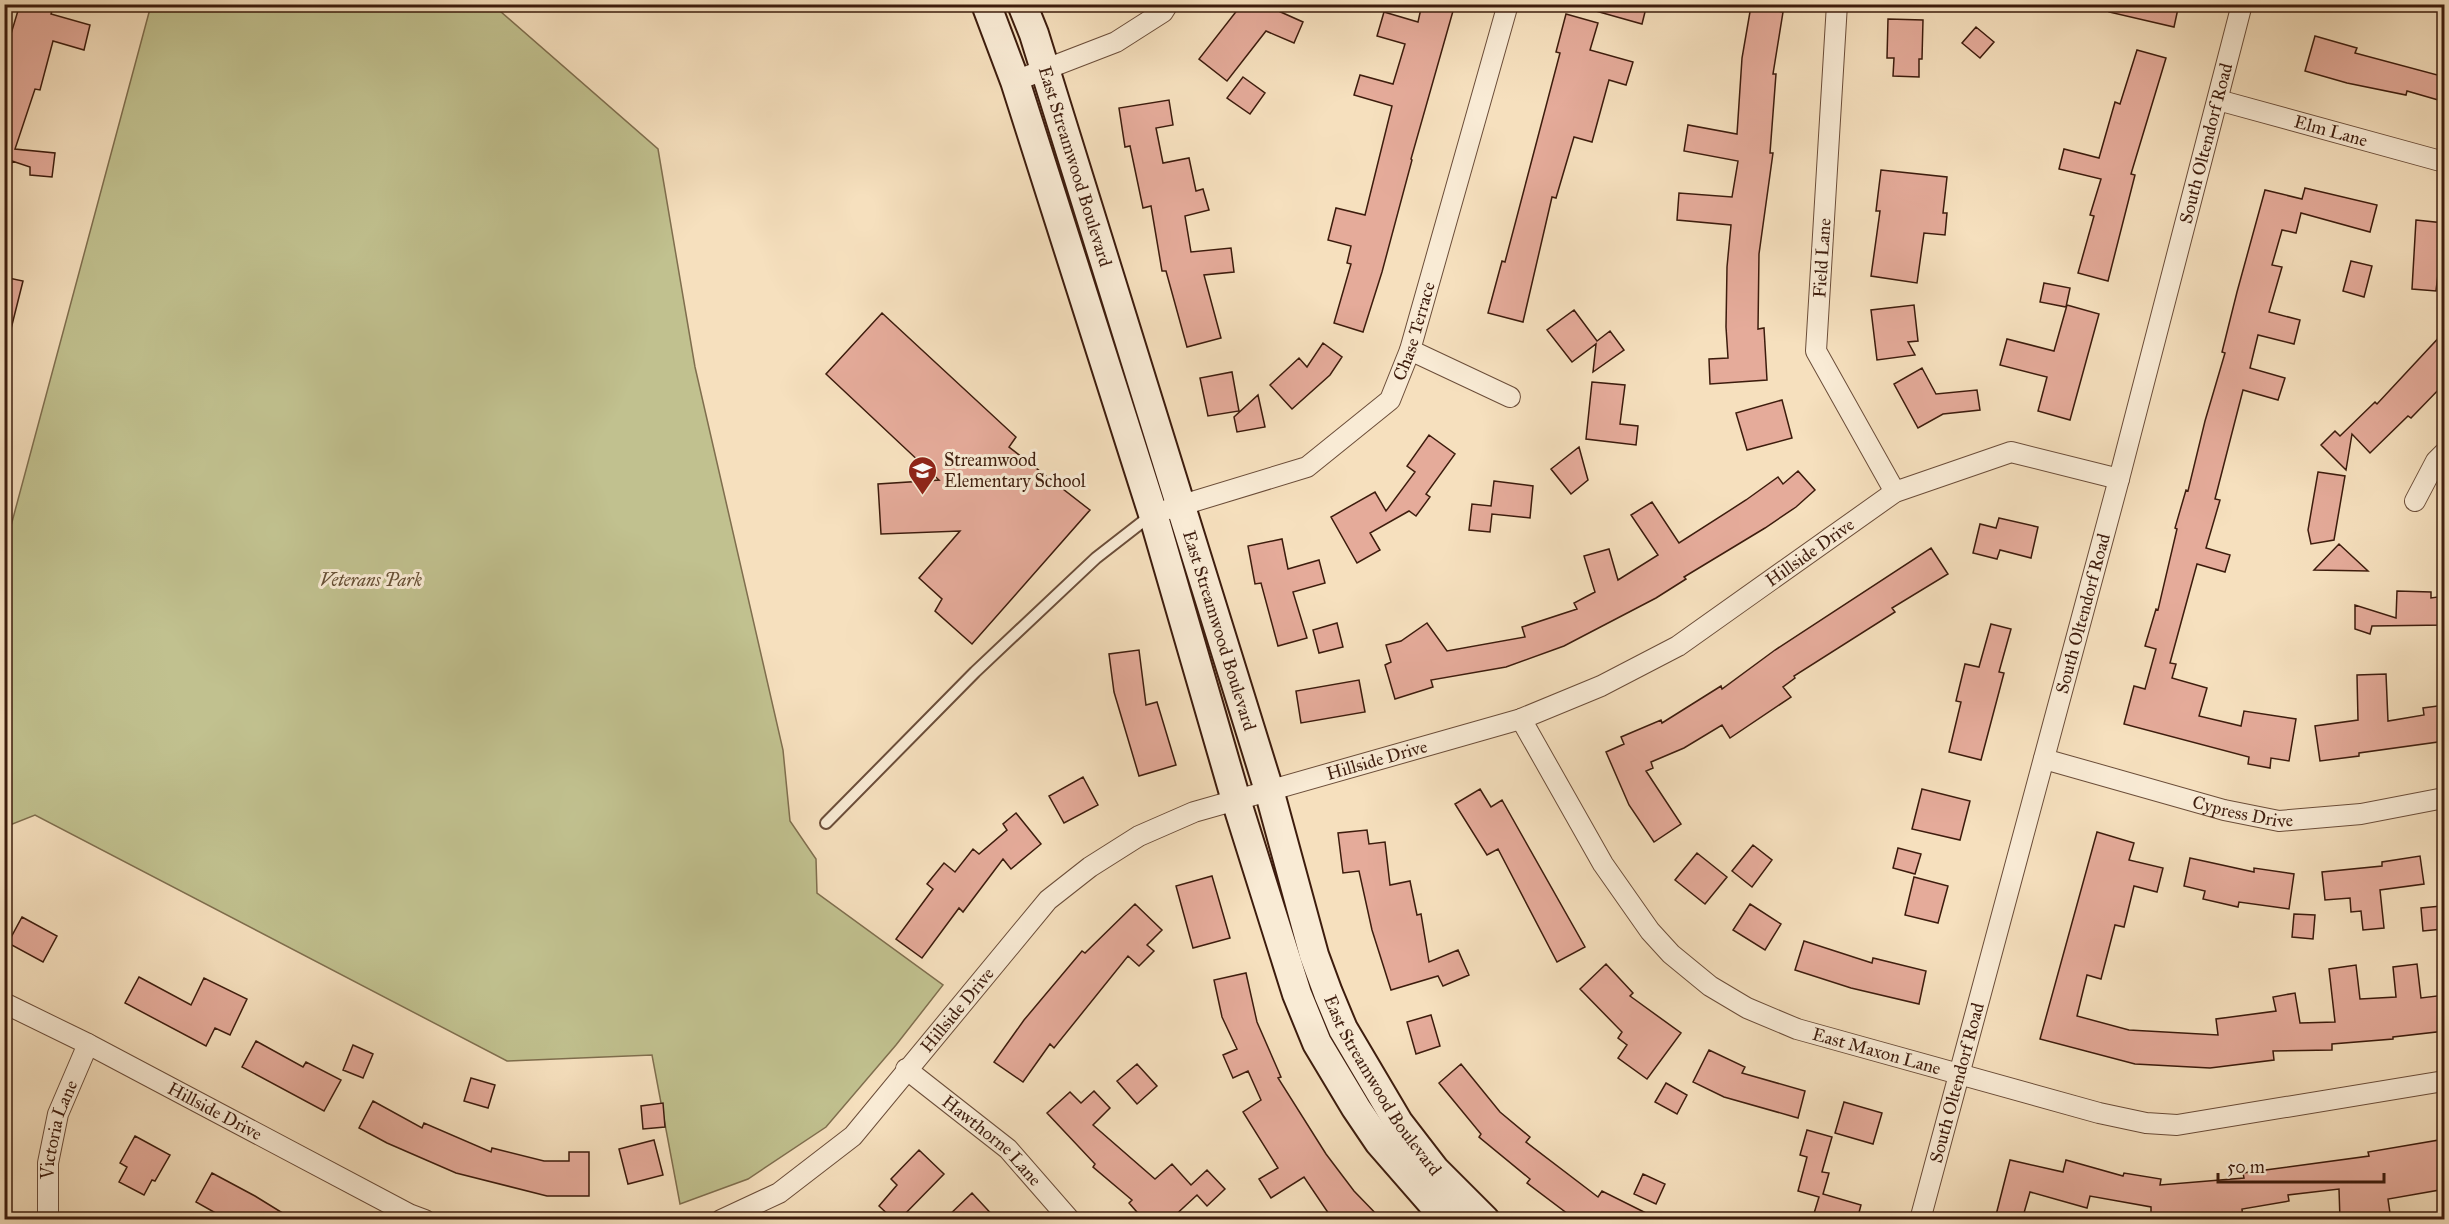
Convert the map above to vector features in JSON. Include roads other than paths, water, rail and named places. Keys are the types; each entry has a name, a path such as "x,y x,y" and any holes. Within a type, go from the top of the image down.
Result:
{"street":[{"name":"East Streamwood Boulevard","path":"986,4 1015,81 1153,514 1236,800 1297,994 1317,1043 1379,1142 1447,1220"},
{"name":"East Streamwood Boulevard","path":"1022,4 1045,69 1269,790 1314,955 1343,1029 1378,1090 1404,1130 1435,1170 1485,1220"},
{"path":"1015,81 1116,42 1163,12 1168,4"},
{"name":"Chase Terrace","path":"1153,514 1308,467 1390,400 1410,351 1508,4"},
{"name":"Field Lane","path":"1838,4 1816,351 1895,492"},
{"name":"South Oltendorf Road","path":"1920,1220 2119,479 2242,4"},
{"name":"Elm Lane","path":"2218,100 2445,162"},
{"path":"1410,351 1510,397"},
{"name":"Hillside Drive","path":"728,1218 779,1193 853,1136 1048,900 1090,867 1139,836 1194,812 1521,719 1601,686 1678,646 1895,492 2011,452 2119,479"},
{"path":"2415,501 2436,461 2445,453"},
{"name":"East Maxon Lane","path":"1521,719 1599,856 1650,931 1671,954 1710,986 1747,1008 1797,1029 2099,1113 2146,1123 2178,1125 2445,1081"},
{"name":"Cypress Drive","path":"2044,759 2224,810 2279,821 2361,814 2445,798"},
{"name":"Hillside Drive","path":"4,1003 88,1044 409,1214 425,1220"},
{"name":"Victoria Lane","path":"48,1220 48,1163 58,1114 88,1044"},
{"name":"Hawthorne Lane","path":"906,1070 1008,1149 1070,1220"}],"lane":[{"path":"826,824 975,672 1096,558 1153,514"}],"place":[{"name":"Streamwood Elementary School","path":"923,496"}],"park label":[{"name":"Veterans Park","path":"371,580"}]}
